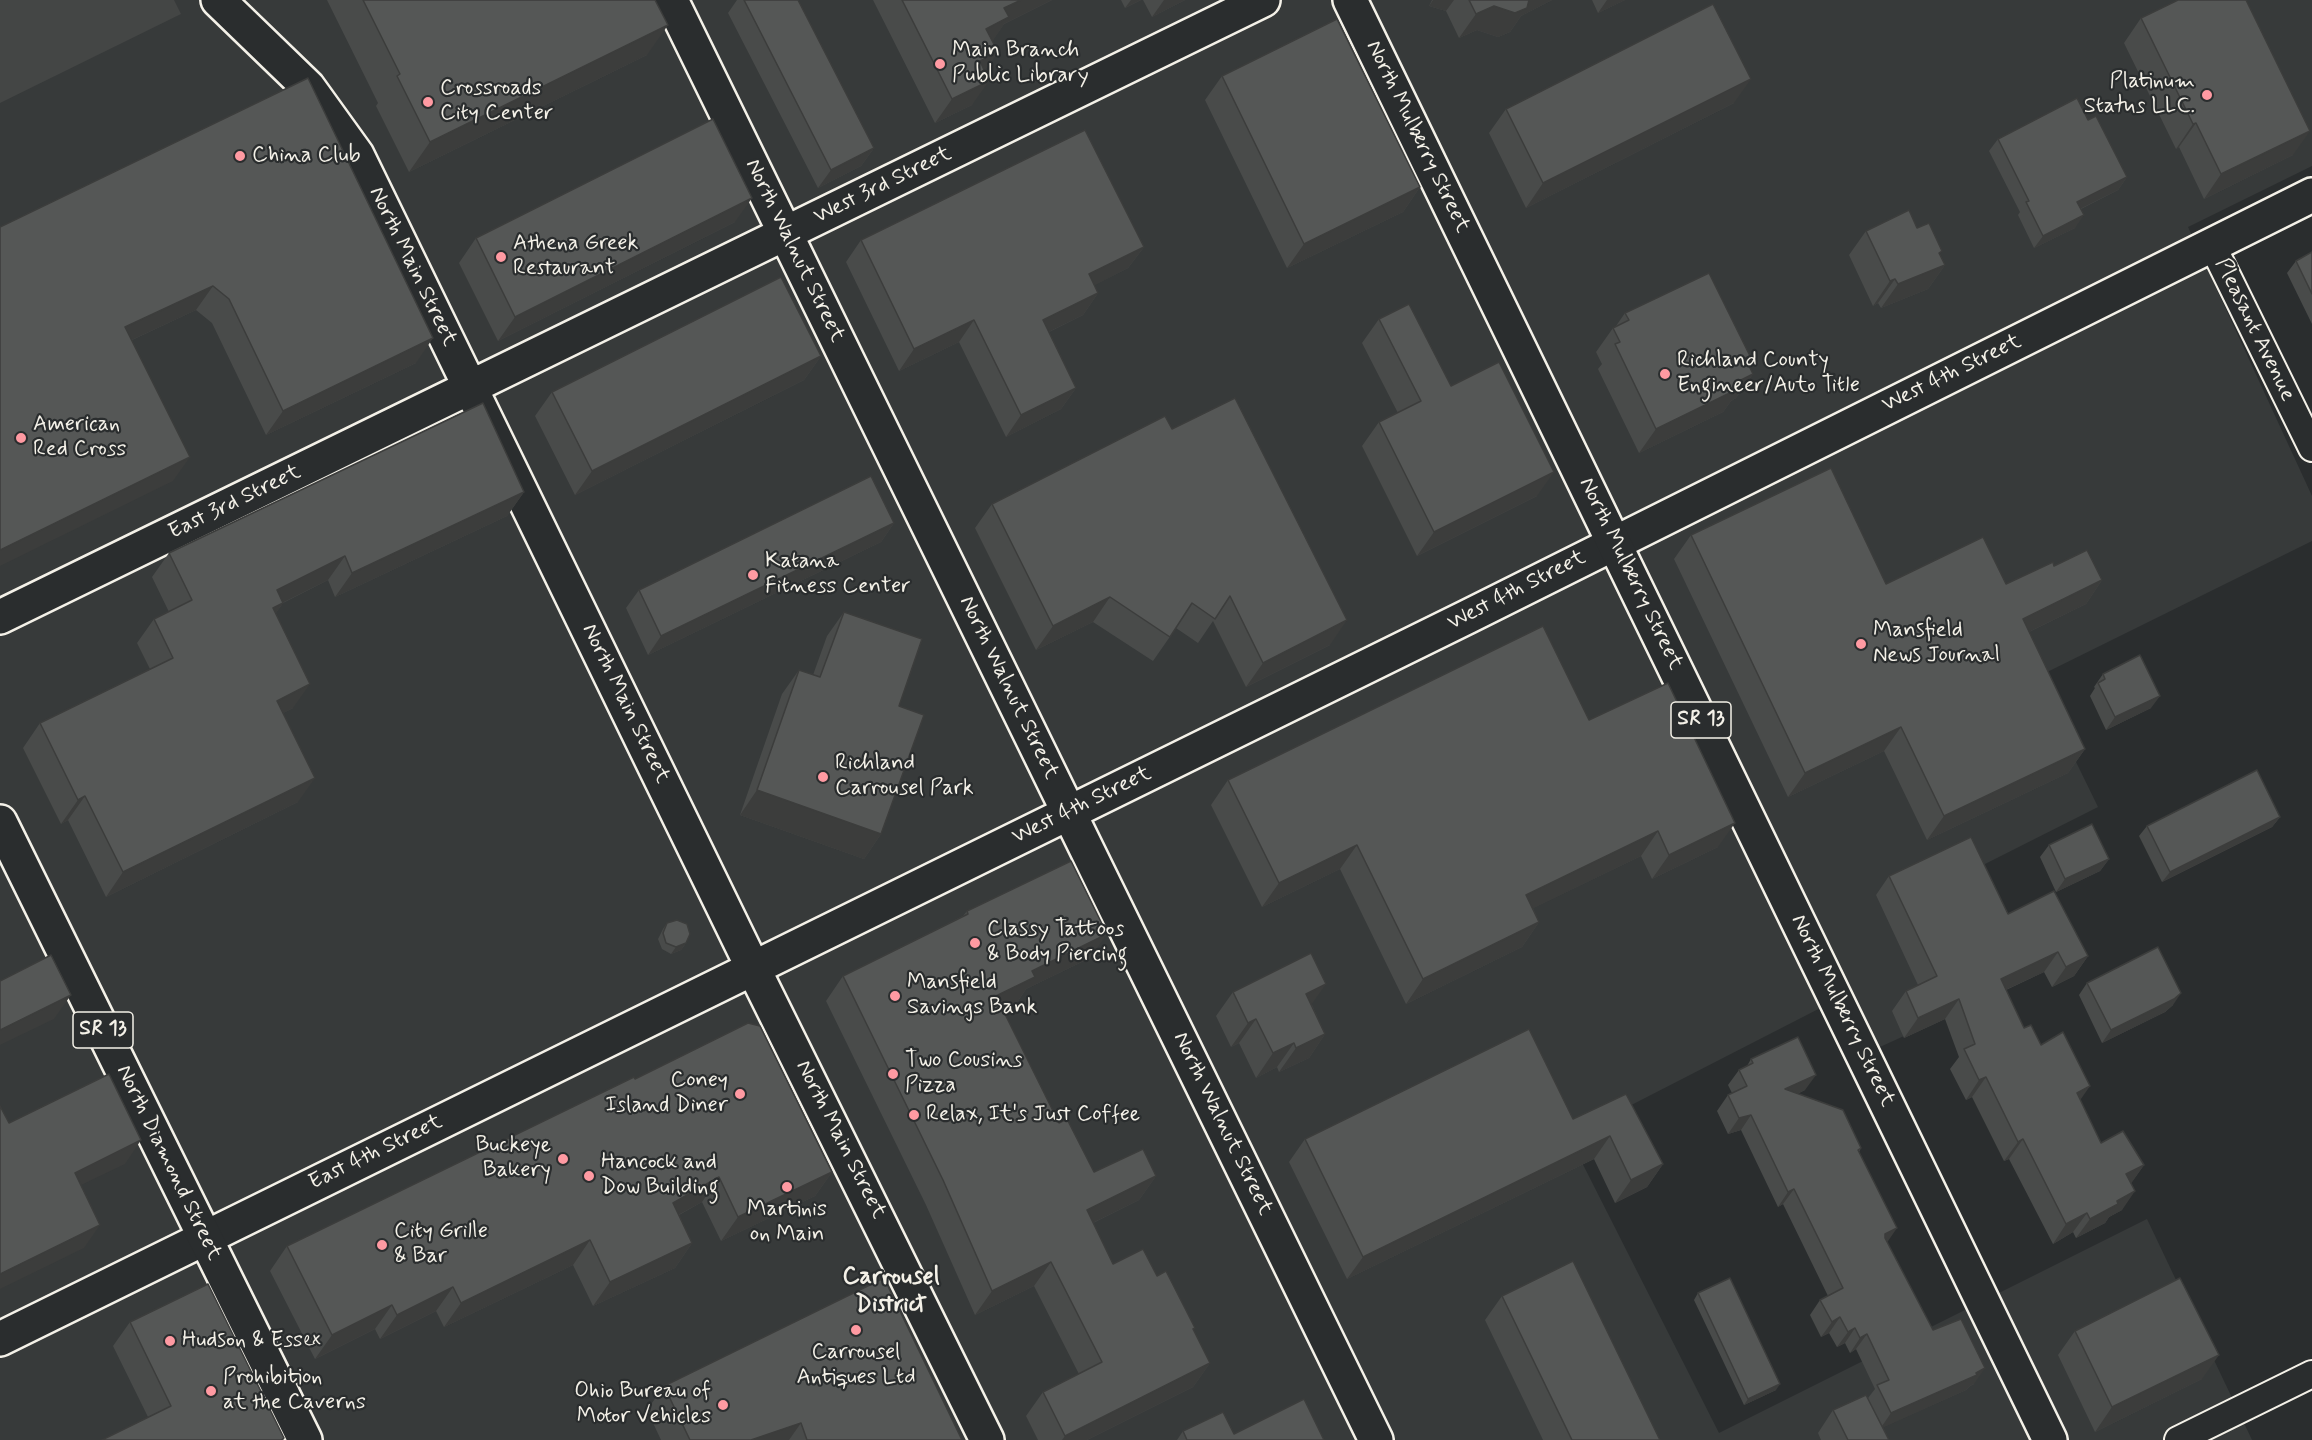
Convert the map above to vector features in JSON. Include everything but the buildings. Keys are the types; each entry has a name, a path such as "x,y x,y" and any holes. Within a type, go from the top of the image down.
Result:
{"main road":[{"name":"North Main Street","path":"218,0 308,87 357,155 753,968 987,1440"},
{"name":"North Walnut Street","path":"671,0 1377,1440"},
{"name":"West 3rd Street","path":"471,388 1263,0"},
{"name":"North Mulberry Street","path":"1350,0 2050,1440"},
{"name":"West 4th Street","path":"753,968 2312,195"},
{"name":"East 3rd Street","path":"0,617 471,388"},
{"name":"North Diamond Street","path":"0,822 304,1440"},
{"name":"East 4th Street","path":"0,1339 753,968"}],"street":[{"name":"Pleasant Avenue","path":"2212,245 2312,448"},
{"path":"2178,1440 2312,1374"}],"shaded area":[{"path":"0,0 2312,0 2312,166 2188,227 2312,496 2312,541 2035,678 2098,807 1979,867 2031,978 1858,1057 1834,1001 1569,1137 1719,1433 2147,1219 2252,1440 0,1440"},
{"path":"0,0 174,0 181,14 0,103"}],"place":[{"name":"Main Branch Public Library","path":"940,64"},
{"name":"Platinum Status LLC.","path":"2207,95"},
{"name":"Crossroads City Center","path":"428,102"},
{"name":"China Club","path":"240,156"},
{"name":"Athena Greek Restaurant","path":"501,257"},
{"name":"Richland County Engineer/Auto Title","path":"1665,374"},
{"name":"American Red Cross","path":"21,438"},
{"name":"Katana Fitness Center","path":"753,575"},
{"name":"Mansfield News Journal","path":"1861,644"},
{"name":"Richland Carrousel Park","path":"823,777"},
{"name":"Classy Tattoos & Body Piercing","path":"975,943"},
{"name":"Mansfield Savings Bank","path":"895,996"},
{"name":"Two Cousins Pizza","path":"893,1074"},
{"name":"Coney Island Diner","path":"740,1094"},
{"name":"Relax, It's Just Coffee","path":"914,1115"},
{"name":"Buckeye Bakery","path":"563,1159"},
{"name":"Hancock and Dow Building","path":"589,1176"},
{"name":"Martinis on Main","path":"787,1187"},
{"name":"City Grille & Bar","path":"382,1245"},
{"name":"Carrousel Antiques Ltd","path":"856,1330"},
{"name":"Hudson & Essex","path":"170,1341"},
{"name":"Prohibition at the Caverns","path":"211,1391"},
{"name":"Ohio Bureau of Motor Vehicles","path":"723,1405"}],"district":[{"name":"Carrousel District","path":"891,1292"}]}
